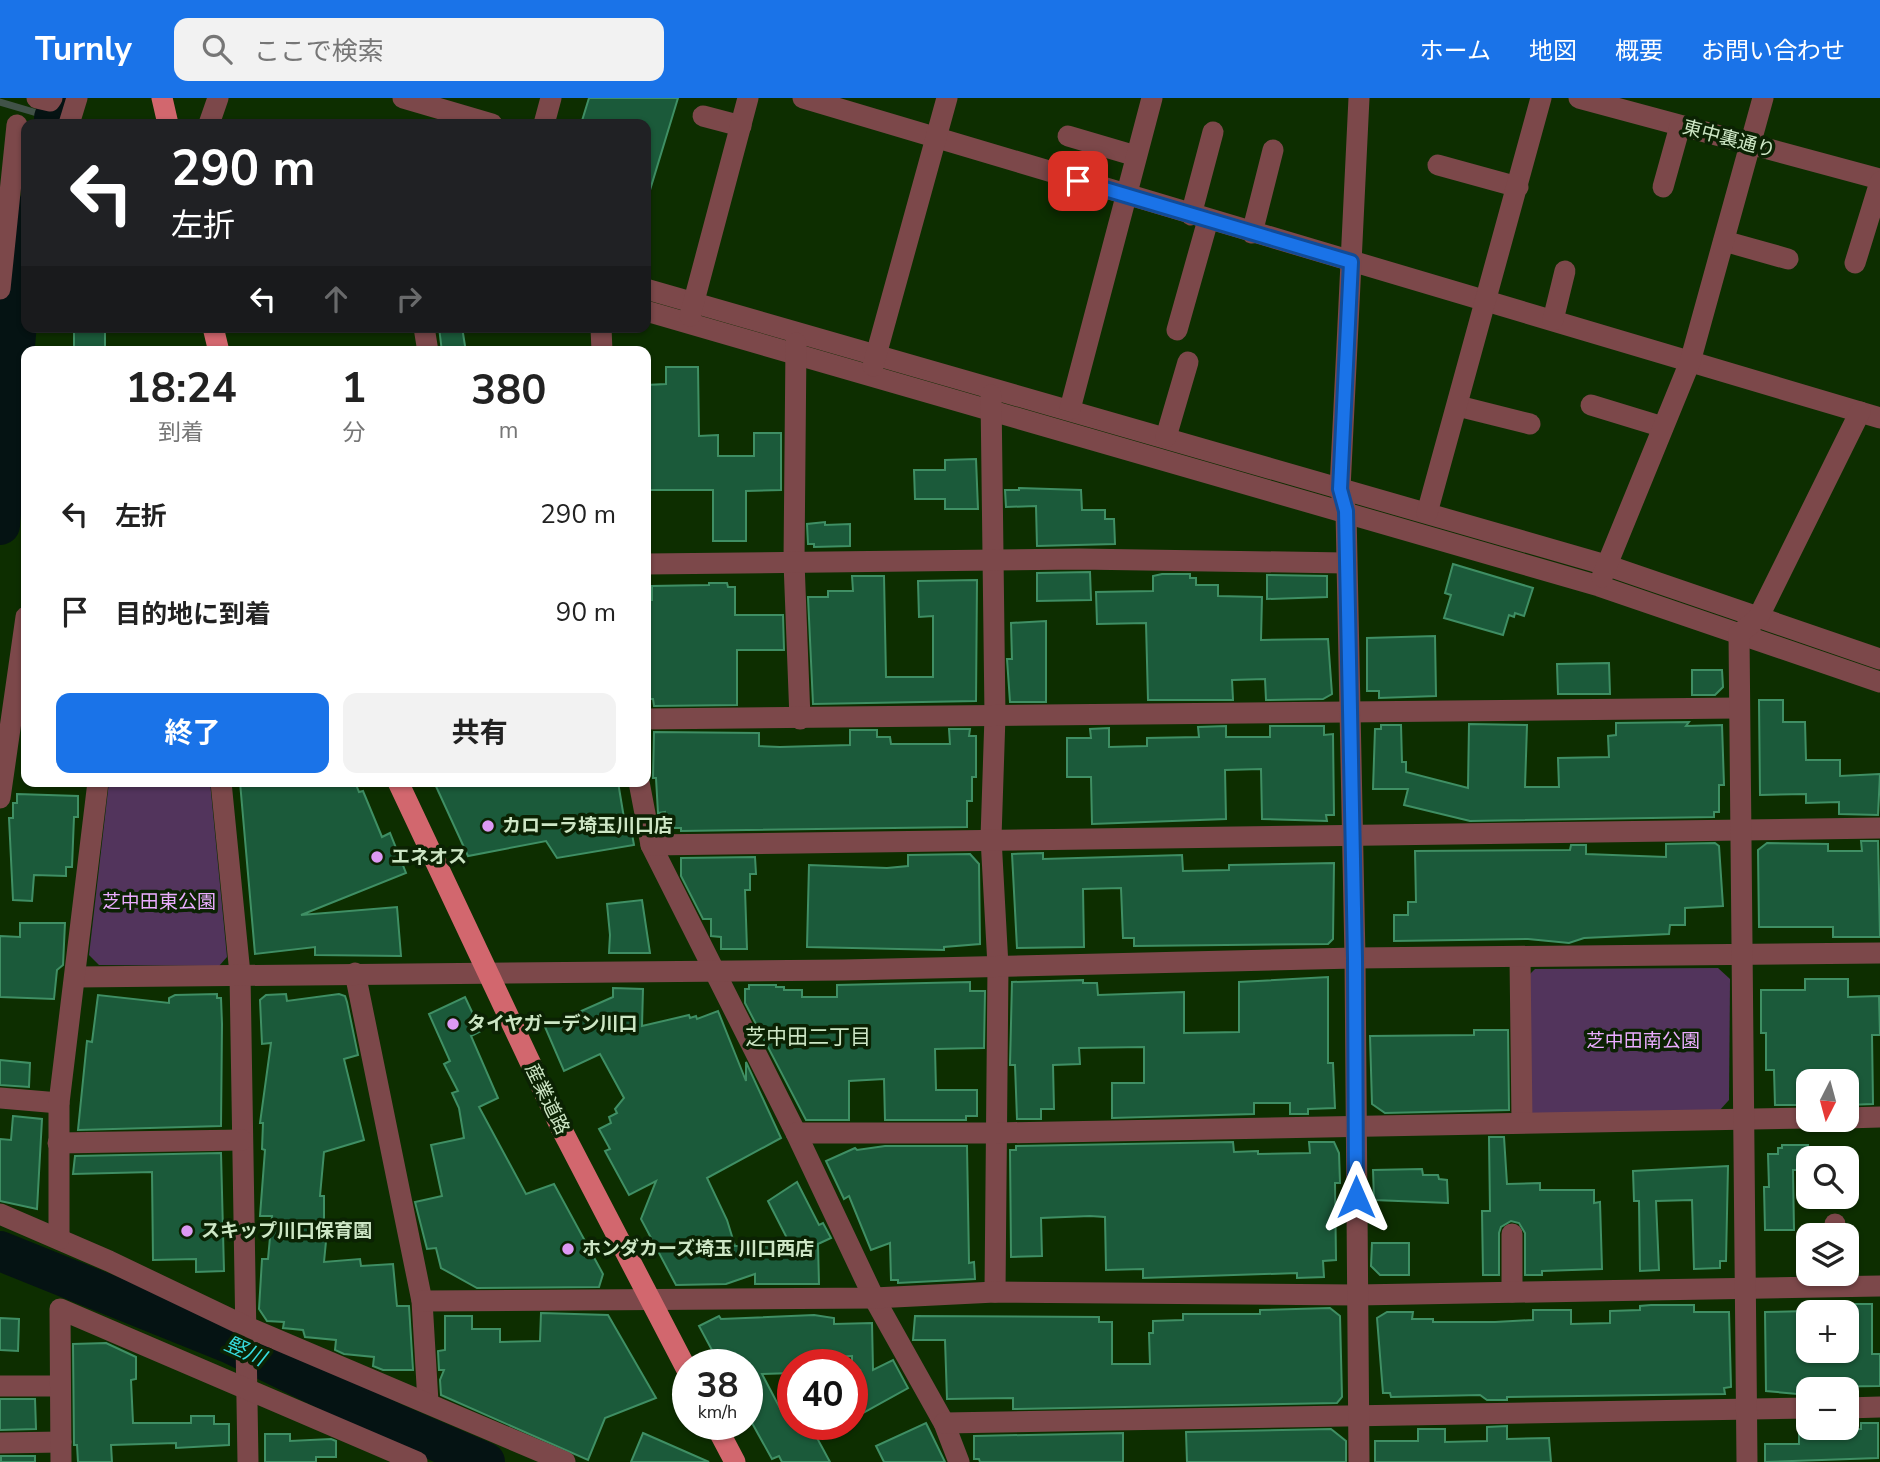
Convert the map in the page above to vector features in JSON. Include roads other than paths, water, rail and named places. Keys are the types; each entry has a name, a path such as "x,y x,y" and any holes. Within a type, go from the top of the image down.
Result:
{"main road":[{"path":"162,98 166,119"},
{"name":"産業道路","path":"400,787 485,972 562,1130 676,1349"},
{"path":"723,1440 735,1462"}],"street":[{"path":"37,98 50,101 51,98"},
{"path":"70,119 77,98"},
{"path":"210,119 218,98"},
{"path":"403,98 475,119"},
{"path":"545,119 551,98"},
{"path":"688,323 748,98"},
{"path":"803,98 1870,415 1758,618 1739,634 1737,708 1744,954 1747,1462"},
{"path":"873,364 947,98"},
{"path":"1070,409 1152,98"},
{"path":"1359,98 1340,489 1346,511 1355,958 1359,1462"},
{"path":"1427,513 1541,98"},
{"name":"東中裏通り","path":"1579,98 1880,180"},
{"path":"1599,586 1690,362 1763,98"},
{"path":"704,116 741,126"},
{"path":"0,289 15,124"},
{"path":"1663,187 1680,126"},
{"path":"1177,330 1200,217 1213,132"},
{"path":"1068,136 1136,156"},
{"path":"1252,233 1273,150"},
{"path":"1438,165 1518,187"},
{"path":"1855,263 1880,180"},
{"path":"1724,241 1788,259"},
{"path":"1553,320 1565,271"},
{"path":"651,290 796,332 989,409 1599,586 1880,682"},
{"path":"651,312 796,354 873,364 992,386 1606,565 1880,659"},
{"path":"796,332 794,562 800,719"},
{"path":"1166,437 1188,362"},
{"path":"992,386 989,409 995,716 991,838 998,966 995,1292"},
{"path":"1458,405 1530,425"},
{"path":"1591,405 1663,427"},
{"path":"651,564 991,560 1346,563"},
{"path":"0,798 21,653"},
{"path":"651,719 1737,708"},
{"path":"59,1239 59,1103 97,787"},
{"path":"221,787 240,974 248,1462"},
{"path":"640,787 651,845 796,1133 874,1298 944,1423 959,1462"},
{"path":"651,845 991,838 1880,828"},
{"path":"76,977 715,971 1355,958 1880,953"},
{"path":"1520,957 1521,1122"},
{"path":"355,973 422,1301 428,1402"},
{"path":"0,1098 59,1103"},
{"path":"1859,1118 1880,1117"},
{"path":"796,1133 996,1133 1356,1124 1796,1118"},
{"path":"58,1143 242,1140"},
{"path":"0,1214 245,1326 565,1462"},
{"path":"1512,1234 1512,1292"},
{"path":"1859,1283 1880,1286"},
{"path":"422,1301 874,1298 995,1292 1357,1295 1746,1288 1796,1284"},
{"path":"0,1443 61,1452 60,1309 417,1462"},
{"path":"0,1386 60,1386"},
{"path":"1859,1408 1880,1407"},
{"path":"944,1423 1796,1408"}],"waterway":[{"path":"54,118 62,98"},
{"path":"0,102 54,119"},
{"path":"0,525 21,275"},
{"name":"竪川","path":"0,1251 231,1344 392,1422 485,1462"}],"place":[{"name":"カローラ埼玉川口店","path":"488,826"},
{"name":"エネオス","path":"377,857"},
{"name":"タイヤガーデン川口","path":"453,1024"},
{"name":"スキップ川口保育園","path":"187,1231"},
{"name":"ホンダカーズ埼玉 川口西店","path":"568,1249"}],"district":[{"name":"芝中田二丁目","path":"808,1037"}],"park label":[{"name":"芝中田東公園","path":"159,902"},
{"name":"芝中田南公園","path":"1643,1041"}]}
